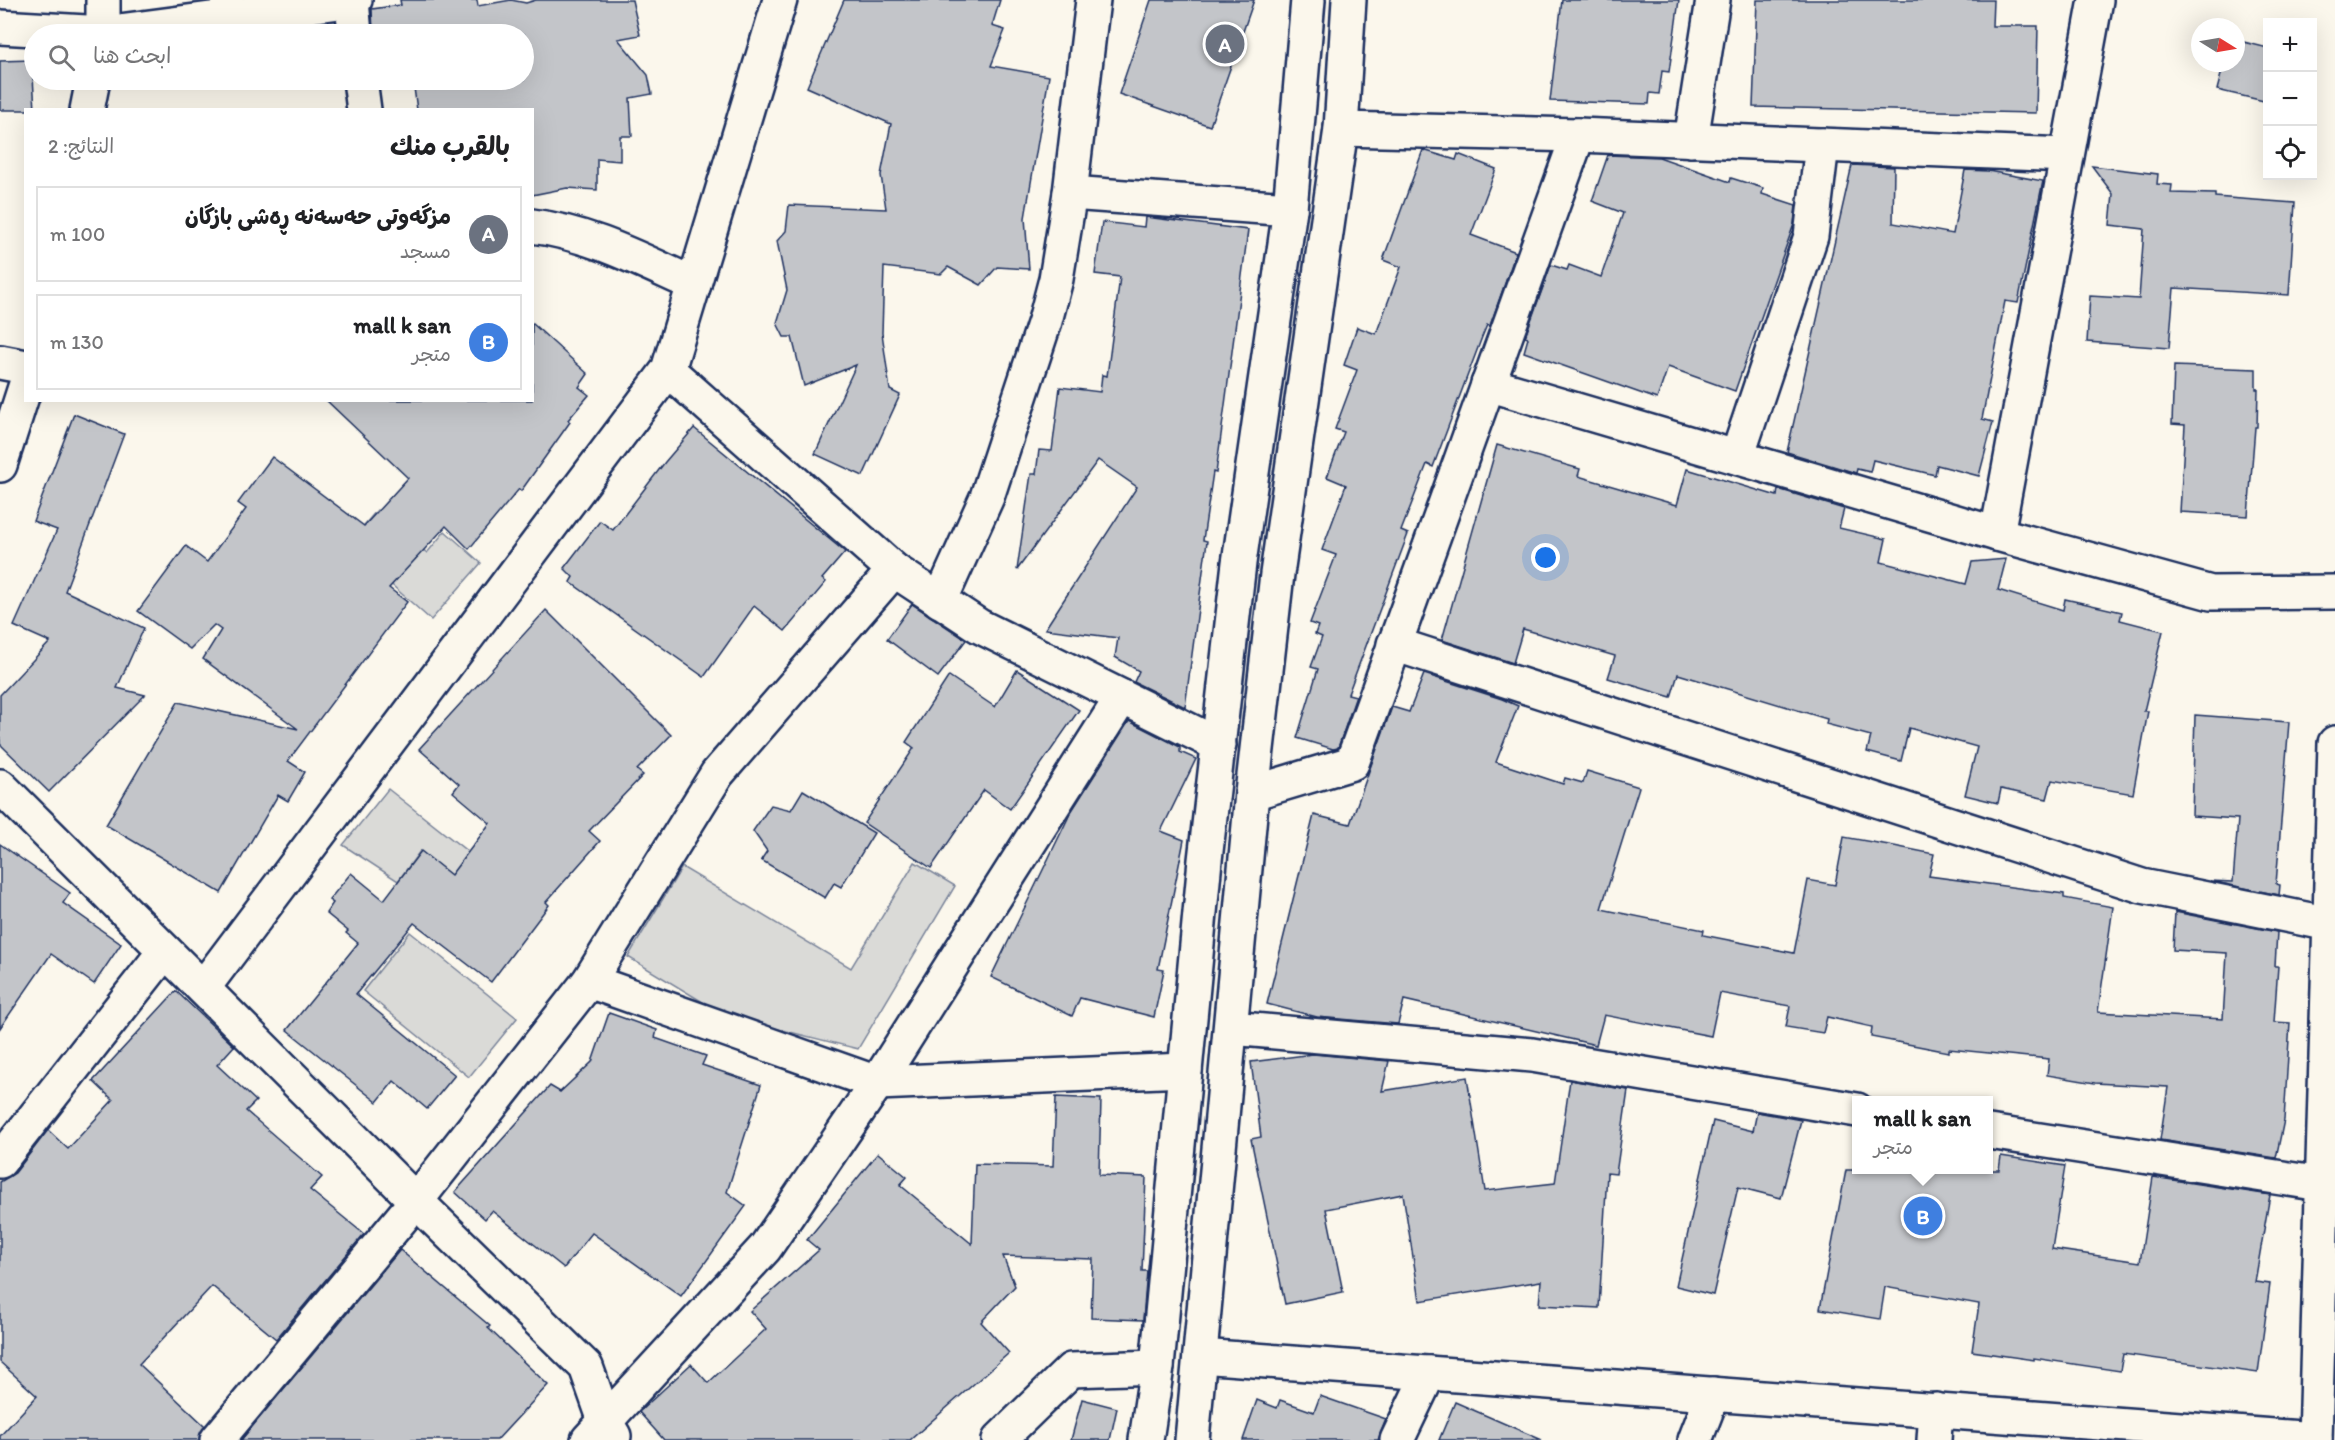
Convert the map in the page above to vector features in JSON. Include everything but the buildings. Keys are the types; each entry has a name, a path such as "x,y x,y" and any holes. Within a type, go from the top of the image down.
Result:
{"street":[{"path":"103,24 104,0"},
{"path":"203,988 668,370 780,0"},
{"path":"940,601 987,497 1045,321 1056,279 1070,193 1093,0"},
{"path":"1146,1440 1157,1367 1185,1070 1239,563 1290,209 1308,0"},
{"path":"1192,1440 1252,793 1277,574 1341,129 1349,0"},
{"path":"1691,140 1713,0"},
{"path":"1997,534 2096,0"},
{"path":"179,24 353,1 354,24"},
{"path":"0,27 24,29"},
{"path":"87,108 91,90"},
{"path":"361,90 364,108"},
{"path":"1341,129 1578,135 2067,155"},
{"path":"1252,793 1352,763 1578,135"},
{"path":"1737,457 1811,236 1822,145"},
{"path":"1070,193 1290,209"},
{"path":"534,226 556,229 587,238 694,284"},
{"path":"0,362 24,367"},
{"path":"668,370 894,570 979,626 1219,746"},
{"path":"1488,384 1997,534 2211,593 2335,592"},
{"path":"0,465 24,390"},
{"path":"217,1440 416,1202 589,981 717,774 894,570"},
{"path":"1394,644 2142,886 2330,924"},
{"path":"603,1434 765,1248 877,1083 1122,697"},
{"path":"1200,1356 1713,1394 1935,1425 2315,1439 2335,743"},
{"path":"0,786 416,1202 586,1367 603,1434"},
{"path":"0,1161 165,951"},
{"path":"589,981 877,1083 1185,1070"},
{"path":"1231,1028 1532,1055 1852,1109"},
{"path":"1993,1133 2321,1184"},
{"path":"999,1440 1071,1370 1157,1367"},
{"path":"1397,1440 1429,1373"},
{"path":"1695,1440 1713,1394"}],"shaded area":[{"path":"377,510 427,553 445,531 481,563 431,620 347,545"},
{"path":"388,789 468,852 451,875 420,851 398,881 343,845"},
{"path":"915,862 955,886 858,1049 726,1016 628,957 682,867 851,968"},
{"path":"410,932 517,1018 469,1077 363,991"}],"place":[{"name":"مزگەوتی حەسەنە ڕەشی بازگان","path":"1225,44"},
{"name":"mall k san","path":"1923,1216"}]}
